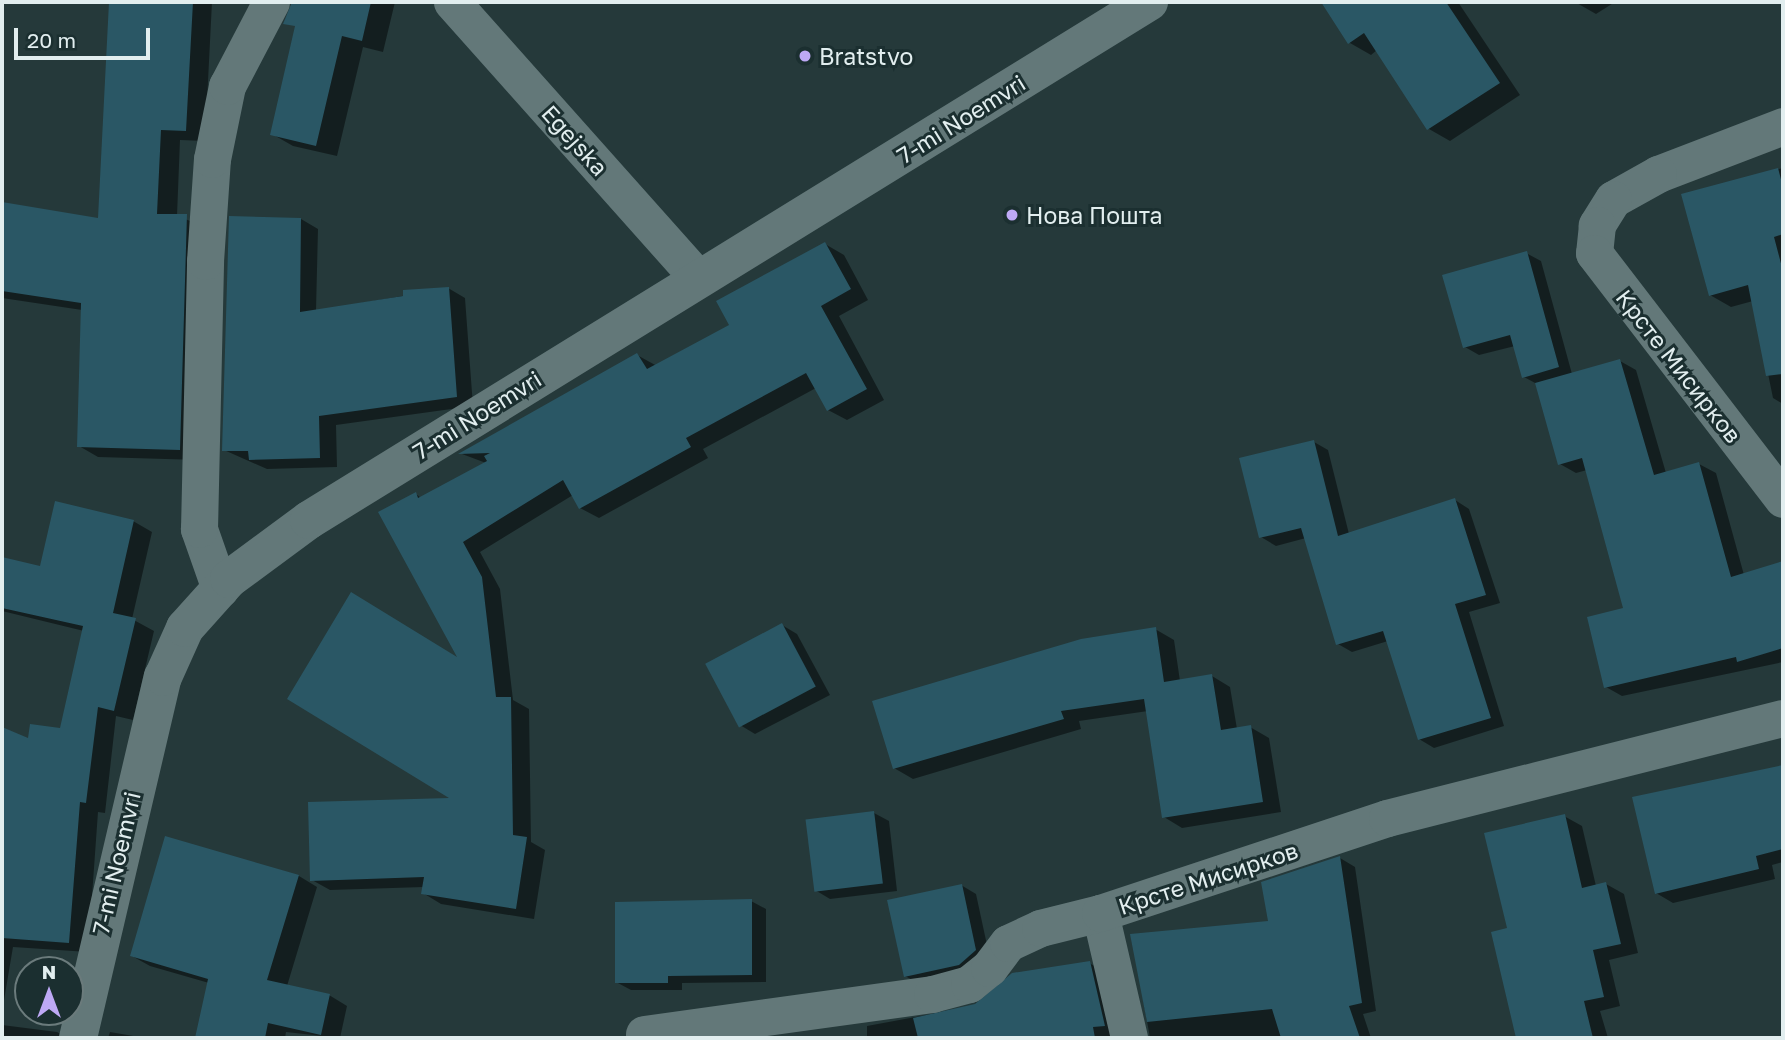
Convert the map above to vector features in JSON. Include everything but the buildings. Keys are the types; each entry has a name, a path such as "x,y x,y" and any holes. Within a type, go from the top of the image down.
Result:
{"street":[{"path":"220,589 199,529 205,261 212,159 227,86 271,2"},
{"name":"Egejska","path":"452,2 698,278"},
{"name":"7-mi Noemvri","path":"78,1038 163,677 185,628 220,589 309,520 1149,2"},
{"name":"Крсте Мисирков","path":"1783,126 1658,174 1613,200 1597,225 1594,253 1611,279 1783,499"},
{"name":"Крсте Мисирков","path":"644,1034 932,994 969,984 989,968 1008,943 1040,928 1101,913 1387,818 1783,718"},
{"path":"1101,913 1129,1038"}],"place":[{"name":"Bratstvo","path":"805,56"},
{"name":"Нова Пошта","path":"1012,215"}]}
